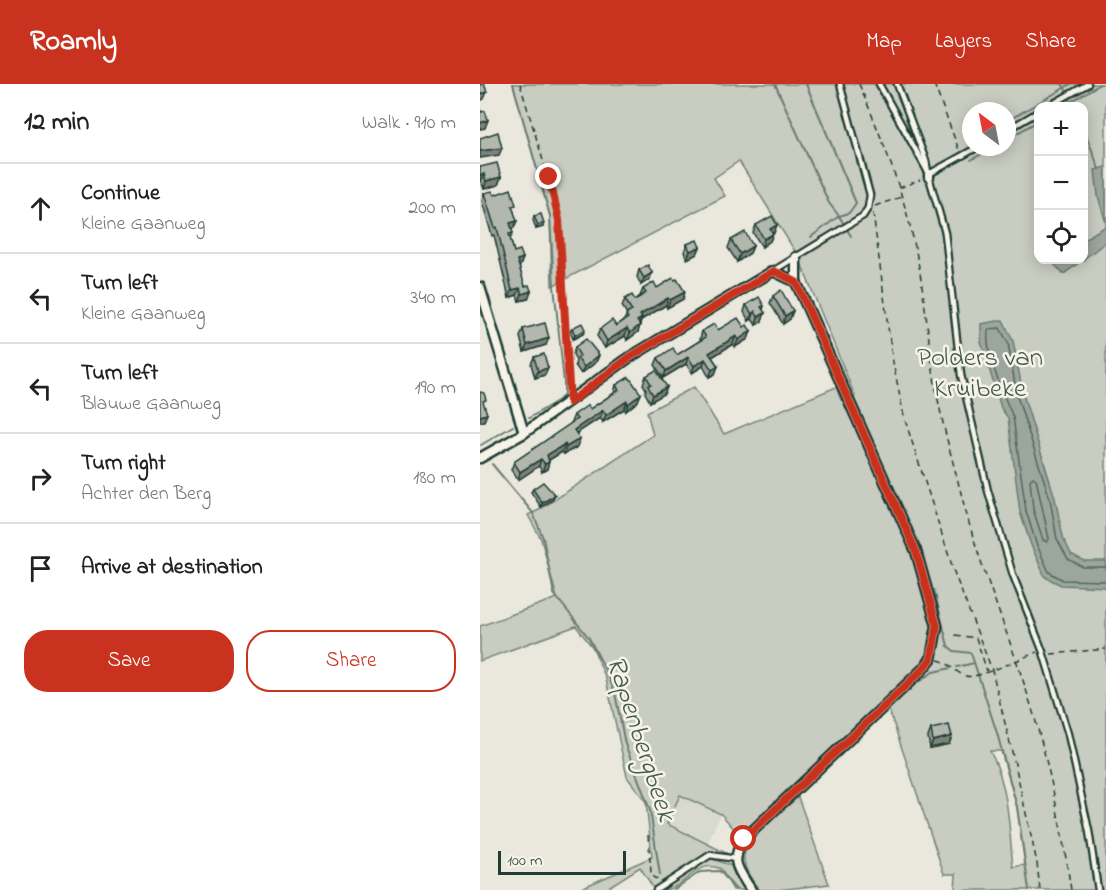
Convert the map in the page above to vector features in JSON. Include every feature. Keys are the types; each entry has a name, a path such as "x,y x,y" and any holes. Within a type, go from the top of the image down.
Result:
{"street":[{"path":"751,890 739,874 736,859 737,850 744,839 905,688 931,659 937,626 916,551 796,282 796,257"},
{"path":"480,458 524,434 630,357 774,271 796,282"},
{"path":"480,286 524,434"}],"lane":[{"path":"774,271 863,216 868,208 870,195 840,84"},
{"path":"879,84 929,176"},
{"path":"897,84 926,160 945,233 963,386 988,491 1010,565 1042,652 1078,774 1098,890"},
{"path":"1055,102 1088,84"},
{"path":"1016,125 1034,114"},
{"path":"929,176 962,156"},
{"path":"656,890 710,855 736,859"}],"path":[{"path":"520,84 558,210 570,402"},
{"path":"859,84 902,197 922,281 935,380 962,498 974,541 1042,742 1064,841 1071,890"},
{"path":"934,84 962,156"},
{"path":"899,188 929,176"},
{"path":"902,197 868,208 872,211 892,357 904,417 955,575 992,670 1037,863 1040,890"},
{"path":"955,635 976,638 987,672"},
{"path":"931,659 946,662 960,674 973,677 1042,652 1052,654 1106,649"},
{"path":"648,835 651,873 654,878 664,878"}],"shaded area":[{"path":"681,795 721,814 707,844 667,824"}],"green space":[{"name":"Polders van Kruibeke","path":"513,84 1106,84 1106,890 955,890 956,874 944,874 885,698 742,838 721,814 680,795 667,824 730,855 704,856 654,889 640,867 610,886 612,890 577,890 652,857 646,802 627,777 606,679 593,648 576,626 480,661 480,626 557,598 541,539 528,515 653,435 647,412 694,387 724,434 836,387 841,400 855,396 798,256 739,161 714,178 725,196 552,286 550,216","holes":["990,751 1001,751 1017,807 1025,865 1013,867 1005,793"]},
{"path":"798,797 829,884 759,890 748,874 744,856 759,832"},
{"path":"710,858 732,866 746,890 733,890 721,869 713,866 698,870 678,885 662,890"}],"water":[{"path":"1105,167 1106,223 1098,196 1095,170"},
{"path":"1106,226 1106,242 1088,256 1088,237"},
{"path":"1054,264 1077,264 1064,274"},
{"path":"1003,320 1013,341 1023,394 1055,498 1063,537 1071,554 1084,561 1106,561 1106,587 1061,585 1045,577 1031,545 1020,512 1008,418 1001,408 981,342 981,324"}],"building":[{"path":"480,84 484,84 487,92 480,94"},
{"path":"480,109 481,112 485,111 488,120 480,123"},
{"path":"498,132 502,148 480,151 480,138"},
{"path":"497,163 501,177 486,181 484,174 480,175 480,167"},
{"path":"511,189 516,205 512,206 517,221 510,223 513,233 509,234 514,252 520,250 523,258 517,260 525,286 529,285 531,291 522,294 520,288 512,290 497,227 495,228 484,193 492,191 494,195"},
{"path":"541,214 544,223 538,225 534,216"},
{"path":"772,216 777,225 770,229 773,234 764,239 756,225"},
{"path":"745,232 753,246 740,254 731,240"},
{"path":"697,240 700,247 690,251 687,244"},
{"path":"648,265 652,273 644,278 639,270"},
{"path":"673,278 677,279 685,292 670,300 668,298 640,315 642,318 637,321 640,325 630,333 627,328 607,341 600,329 612,320 616,326 628,318 626,314 632,311 625,299 632,295 635,300 646,293 643,289 654,282 657,288"},
{"path":"781,290 793,311 785,316 773,296"},
{"path":"759,297 765,313 758,317 755,311 752,314 746,305"},
{"path":"738,318 744,327 747,325 751,331 738,340 736,336 709,353 718,366 712,370 705,359 694,366 688,357 666,371 658,358 673,348 677,355 706,337 702,331 714,324 718,330"},
{"path":"545,323 549,338 527,345 523,329"},
{"path":"582,323 585,330 575,335 572,328"},
{"path":"586,339 599,355 584,367 577,358 580,356 575,347"},
{"path":"544,354 548,368 538,371 534,357"},
{"path":"656,370 667,387 653,395 648,386 651,384 646,376"},
{"path":"629,377 641,394 628,404 627,401 606,415 603,410 574,430 580,439 566,447 565,444 547,455 549,462 545,464 541,459 520,472 514,462 577,419 574,415 588,405 590,409 619,390 616,385"},
{"path":"480,392 484,393 486,400 483,401 487,414 480,416"},
{"path":"543,482 555,495 542,503 533,489"},
{"path":"949,725 952,736 933,741 931,729"}],"waterway":[{"path":"513,84 550,216 554,286 564,382 564,395 529,418"},
{"path":"775,84 829,203 839,216 849,213 856,203 806,84"},
{"path":"1062,84 1066,90"},
{"path":"1016,116 1071,84"},
{"path":"1071,102 1100,84"},
{"path":"1016,134 1034,123"},
{"path":"1088,140 1099,169"},
{"path":"971,160 978,156"},
{"path":"811,237 839,216 851,236"},
{"path":"481,445 513,426"},
{"name":"Rapenbergbeek","path":"492,464 533,513 543,538 554,594 589,638 607,673 615,693 625,744 650,810 660,875"},
{"path":"934,590 948,646 954,651 971,653 997,733 1017,807 1029,890"},
{"path":"957,667 974,663"},
{"path":"920,681 933,672 951,668"},
{"path":"673,890 700,872 720,871 736,890"}],"route":[{"path":"549,177 559,220 570,402 630,357 774,271 796,282 916,551 931,601 937,626 931,659 905,688 744,839"}]}
